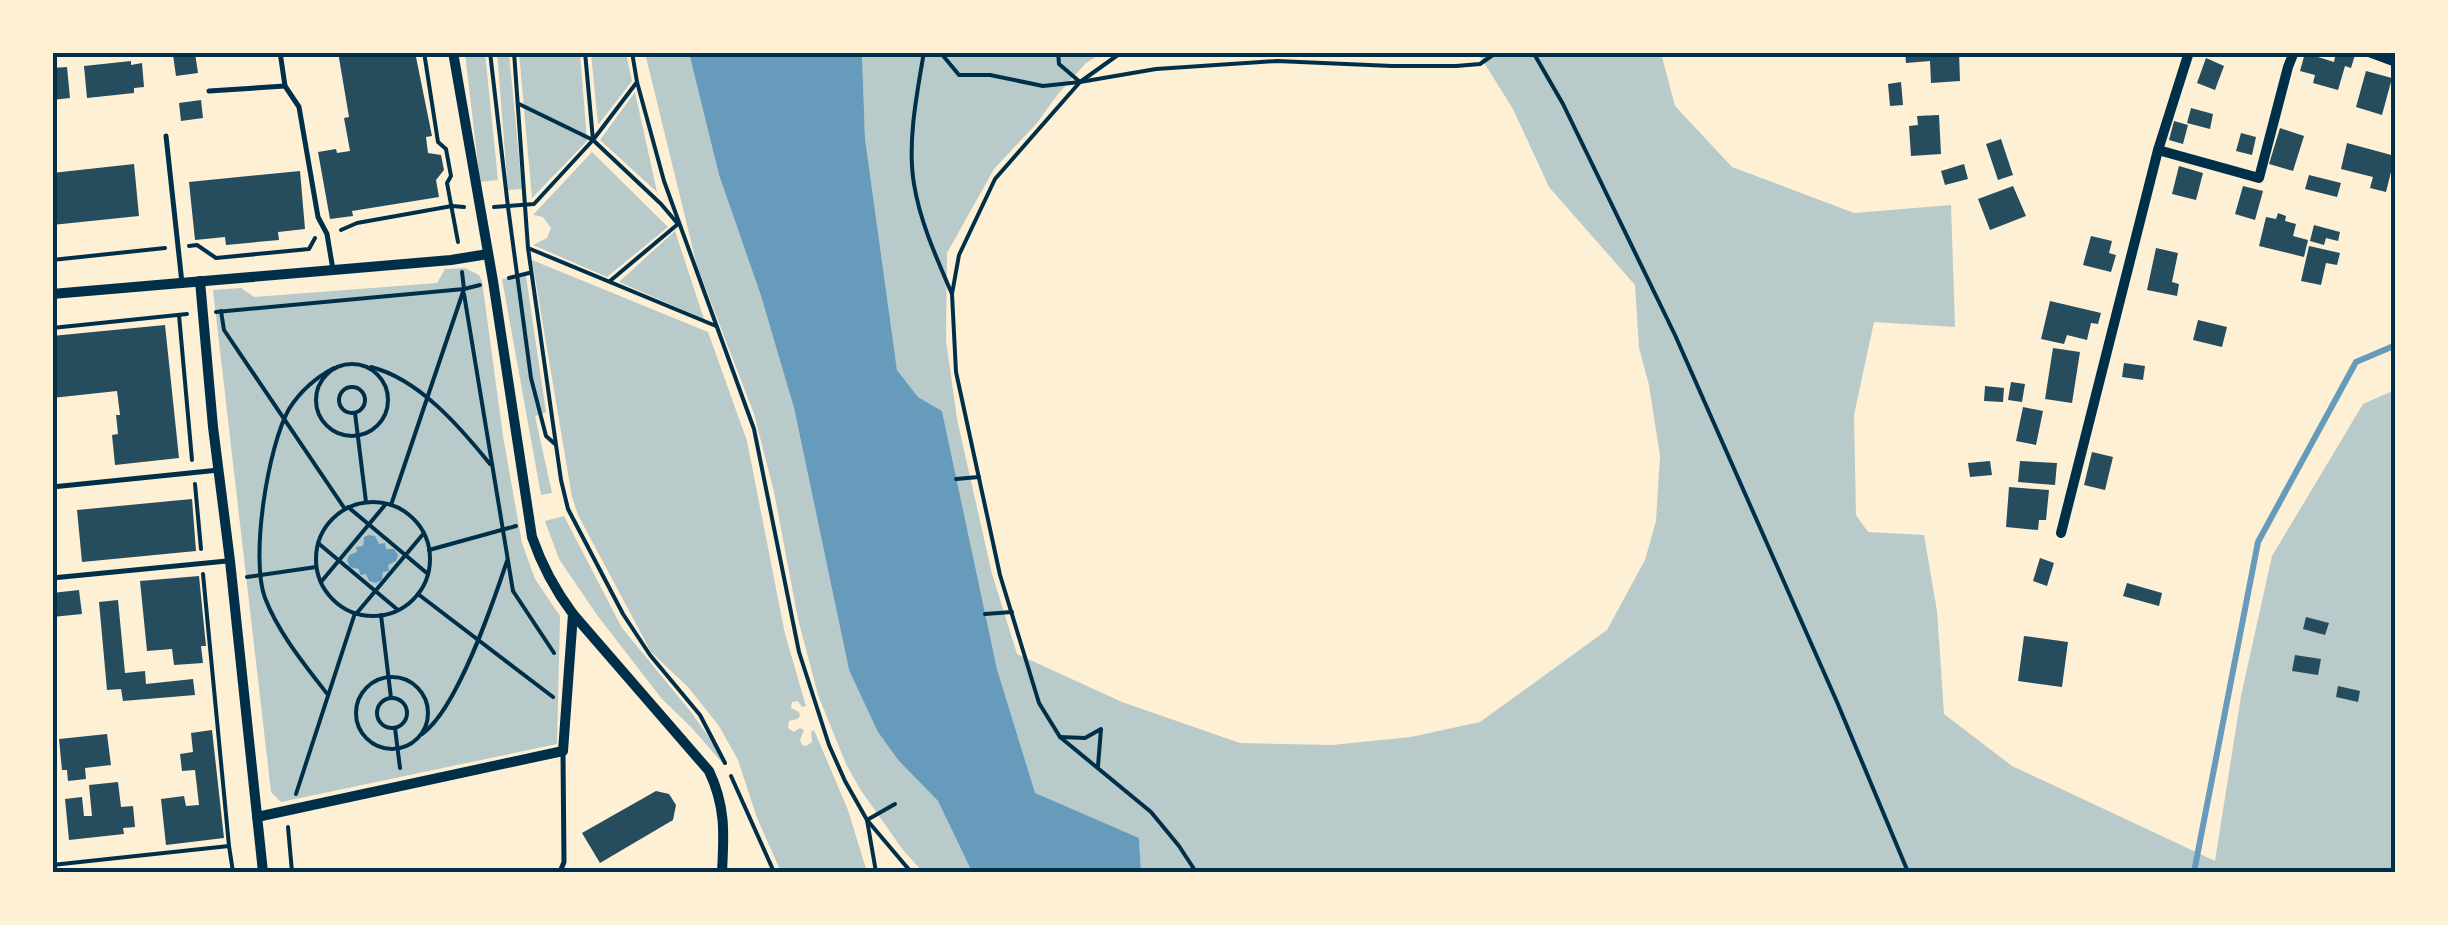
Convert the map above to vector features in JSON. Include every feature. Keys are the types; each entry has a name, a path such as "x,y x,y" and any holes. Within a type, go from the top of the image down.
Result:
{"street":[{"path":"453,52 530,522 541,562 573,614 709,771 723,811 722,872"},
{"path":"2060,534 2158,150 2189,52"},
{"path":"2158,150 2259,178 2294,52"},
{"path":"2369,52 2396,62"},
{"path":"52,294 488,254"},
{"path":"200,281 264,872"},
{"path":"258,817 564,750 573,614"}],"lane":[{"path":"280,52 285,86 299,106 318,216 327,234 333,270"},
{"path":"208,91 285,86"},
{"path":"166,136 182,283"},
{"path":"52,487 219,470"},
{"path":"52,578 230,561"},
{"path":"560,872 564,862 564,750"}],"path":[{"path":"424,52 438,142 446,149 451,176 447,183 513,591 568,676"},
{"path":"490,52 531,378 546,436 557,446"},
{"path":"514,52 530,272 568,509 603,580 650,654 700,715 774,872"},
{"path":"585,52 592,140"},
{"path":"632,52 678,224 702,280 754,429 787,600 829,745 867,820 912,872"},
{"path":"924,52 913,117 914,183 932,246 952,294"},
{"path":"940,52 958,75 990,75 1043,86 1156,68 1278,61 1456,66 1480,64 1497,52"},
{"path":"1058,52 1060,64 1080,82"},
{"path":"1122,52 1080,82 995,179 959,255 952,294 956,372 1000,576 1039,703 1060,737 1152,812 1196,872"},
{"path":"1533,52 1563,104 1674,335 1908,872"},
{"path":"525,205 534,204 592,140 637,82"},
{"path":"519,103 592,140 678,224"},
{"path":"52,260 197,245 216,258 309,248 316,235 357,223 452,206"},
{"path":"610,281 678,224"},
{"path":"528,248 716,326"},
{"path":"52,328 464,290 530,272"},
{"path":"321,582 389,504 464,290"},
{"path":"221,311 224,330 346,508 428,574"},
{"path":"179,315 232,872"},
{"path":"328,695 278,624 265,598 260,575 271,462 278,432 303,390 316,378 348,363 382,370 427,398 493,467"},
{"path":"334,368 317,390 316,405 330,430 358,436 383,421 388,407 383,380 361,364"},
{"path":"351,387 360,389 366,397 364,408 355,413 344,410 339,402 342,392 351,387"},
{"path":"355,413 366,502"},
{"path":"956,479 979,478"},
{"path":"366,502 404,510 424,533 429,550 428,574 418,594 398,610 380,615 356,614 342,607 330,598 316,568 324,528 346,508 366,502"},
{"path":"429,550 530,522"},
{"path":"292,872 287,825 290,810 356,614 424,533"},
{"path":"318,543 398,610"},
{"path":"422,734 428,721 428,706 423,693 401,678 374,682 356,704 360,732 370,743 384,749 398,750 412,744 434,726 478,640 508,559"},
{"path":"232,579 316,568"},
{"path":"418,594 566,707"},
{"path":"985,614 1012,612"},
{"path":"380,615 391,698"},
{"path":"391,698 401,701 407,710 404,722 395,728 383,726 377,716 380,704 391,698"},
{"path":"395,728 402,786"},
{"path":"1060,737 1086,738 1101,729 1098,766"},
{"path":"867,820 896,804"},
{"path":"867,820 876,872"},
{"path":"52,865 230,846"}],"shaded area":[{"path":"465,53 485,53 498,180 480,182"},
{"path":"497,53 509,53 522,189 508,190"},
{"path":"519,53 580,53 587,141 532,198"},
{"path":"591,53 626,53 632,81 598,125"},
{"path":"645,53 689,53 719,175 794,408 849,670 899,761 938,801 972,872 923,872 903,850 846,764 818,695 754,414 697,266"},
{"path":"862,53 1102,53 1086,63 994,169 947,253 946,340 957,419 992,574 1017,654 1122,702 1240,743 1332,745 1411,737 1480,722 1607,630 1645,560 1656,521 1660,456 1639,348 1635,285 1549,187 1513,109 1478,53 1661,53 1675,106 1732,167 1854,213 1951,205 1955,327 1874,322 1854,415 1856,515 1868,532 1924,535 1937,611 1944,714 2012,766 2215,861 2241,696 2272,556 2363,404 2395,390 2395,872 1141,872 1139,838 1035,794 997,669 942,411 918,397 897,370 865,138"},
{"path":"635,92 657,192 600,140"},
{"path":"592,152 668,227 607,277 533,245 547,238 551,228 543,217 533,215"},
{"path":"675,231 704,319 619,282"},
{"path":"532,260 708,332 747,441 785,634 806,706 792,702 791,708 800,716 789,721 788,728 794,732 804,730 800,740 806,746 812,742 814,730 848,810 867,872 781,872 757,818 738,760 719,726 688,687 651,652 572,497"},
{"path":"465,268 482,281 522,543 535,579 560,616 557,744 281,802 271,792 213,290 241,288 254,297 437,283 445,269","holes":["372,535 386,549 382,580 376,583 347,561 363,546 364,537"]},
{"path":"526,276 546,412 535,416 552,493 541,495 502,279"},
{"path":"564,516 622,628 691,712 725,766 662,699 559,559 545,521"}],"water":[{"path":"689,53 862,53 865,138 897,370 918,397 942,411 997,669 1035,793 1139,838 1141,872 972,872 938,801 899,761 878,732 849,670 794,408 719,175"},
{"path":"369,535 398,555 376,583 369,581 366,574 360,575 359,569 350,567 347,561"}],"building":[{"path":"338,52 415,52 432,136 426,137 428,153 441,155 444,170 436,180 439,197 352,211 353,216 330,219 318,152 350,151 344,118 349,117"},
{"path":"1905,52 1959,52 1960,81 1931,83 1930,61 1906,63"},
{"path":"2336,52 2355,55 2351,68 2345,66 2338,90 2313,83 2315,75 2300,71 2305,53 2334,62"},
{"path":"195,53 198,73 176,76 173,55"},
{"path":"2206,58 2224,66 2215,90 2197,83"},
{"path":"131,61 131,65 142,63 144,87 134,88 134,93 87,98 84,66"},
{"path":"67,67 70,98 52,100 52,68"},
{"path":"2366,71 2392,78 2382,115 2356,107"},
{"path":"1901,82 1903,105 1890,106 1888,84"},
{"path":"201,100 203,118 181,121 179,103"},
{"path":"2191,108 2213,114 2210,129 2187,123"},
{"path":"1939,115 1941,154 1911,156 1909,126 1918,125 1917,116"},
{"path":"2174,121 2188,125 2183,144 2169,140"},
{"path":"2280,128 2304,136 2293,171 2269,164"},
{"path":"2241,133 2256,137 2252,155 2236,151"},
{"path":"2001,139 2013,175 1998,180 1986,144"},
{"path":"2347,143 2395,156 2386,192 2370,188 2373,177 2341,169"},
{"path":"134,164 139,216 52,225 52,173"},
{"path":"1964,164 1968,179 1945,185 1941,171"},
{"path":"2179,166 2203,173 2196,200 2172,194"},
{"path":"300,171 305,229 278,232 279,240 226,245 225,237 195,240 189,182"},
{"path":"2309,175 2341,183 2337,197 2305,189"},
{"path":"2013,186 2026,216 1990,230 1978,199"},
{"path":"2243,186 2263,191 2255,220 2235,214"},
{"path":"2278,213 2286,216 2285,221 2296,224 2293,236 2308,240 2304,257 2259,246 2266,217 2276,219"},
{"path":"2314,225 2340,232 2338,241 2326,238 2324,245 2310,241"},
{"path":"2091,236 2112,241 2109,253 2116,255 2111,272 2083,265"},
{"path":"2309,246 2340,253 2337,265 2326,263 2321,285 2301,281"},
{"path":"2156,248 2178,253 2172,282 2179,284 2177,296 2147,290"},
{"path":"2050,301 2101,313 2098,324 2091,323 2087,340 2067,335 2064,344 2041,339"},
{"path":"2198,320 2227,327 2222,347 2193,340"},
{"path":"165,325 179,458 115,465 112,435 118,434 117,391 52,398 52,336"},
{"path":"2053,348 2080,352 2072,403 2045,399"},
{"path":"2124,363 2145,366 2143,380 2122,377"},
{"path":"2011,382 2025,384 2022,402 2008,400"},
{"path":"1985,386 2004,388 2003,402 1984,401"},
{"path":"2023,407 2043,411 2036,445 2016,441"},
{"path":"2092,452 2113,457 2105,490 2084,485"},
{"path":"1990,461 1992,475 1970,477 1968,463"},
{"path":"2020,461 2057,463 2055,485 2018,482"},
{"path":"2009,487 2049,490 2046,520 2039,520 2038,530 2006,527"},
{"path":"192,499 196,551 82,562 77,510"},
{"path":"2040,558 2054,563 2047,586 2033,581"},
{"path":"199,576 206,646 201,646 203,663 174,665 172,649 147,651 140,581"},
{"path":"2127,583 2162,593 2159,606 2123,596"},
{"path":"79,590 82,614 52,617 52,593"},
{"path":"118,600 125,673 145,671 146,684 193,679 195,695 123,701 121,689 107,690 99,602"},
{"path":"2306,617 2329,623 2325,635 2303,629"},
{"path":"2024,636 2068,642 2062,687 2018,681"},
{"path":"2295,655 2321,659 2318,675 2292,671"},
{"path":"2338,686 2360,691 2358,702 2336,697"},
{"path":"212,730 224,838 166,845 161,799 184,796 186,806 199,805 195,770 182,771 180,754 193,752 191,733"},
{"path":"107,734 111,765 85,768 86,779 68,781 67,770 62,770 59,739"},
{"path":"118,782 121,807 133,806 135,827 123,828 124,834 69,840 65,799 82,797 84,816 92,816 89,785"},
{"path":"656,791 669,794 676,805 673,820 600,863 582,833"}],"waterway":[{"path":"2194,872 2258,542 2356,362 2396,345"}]}
